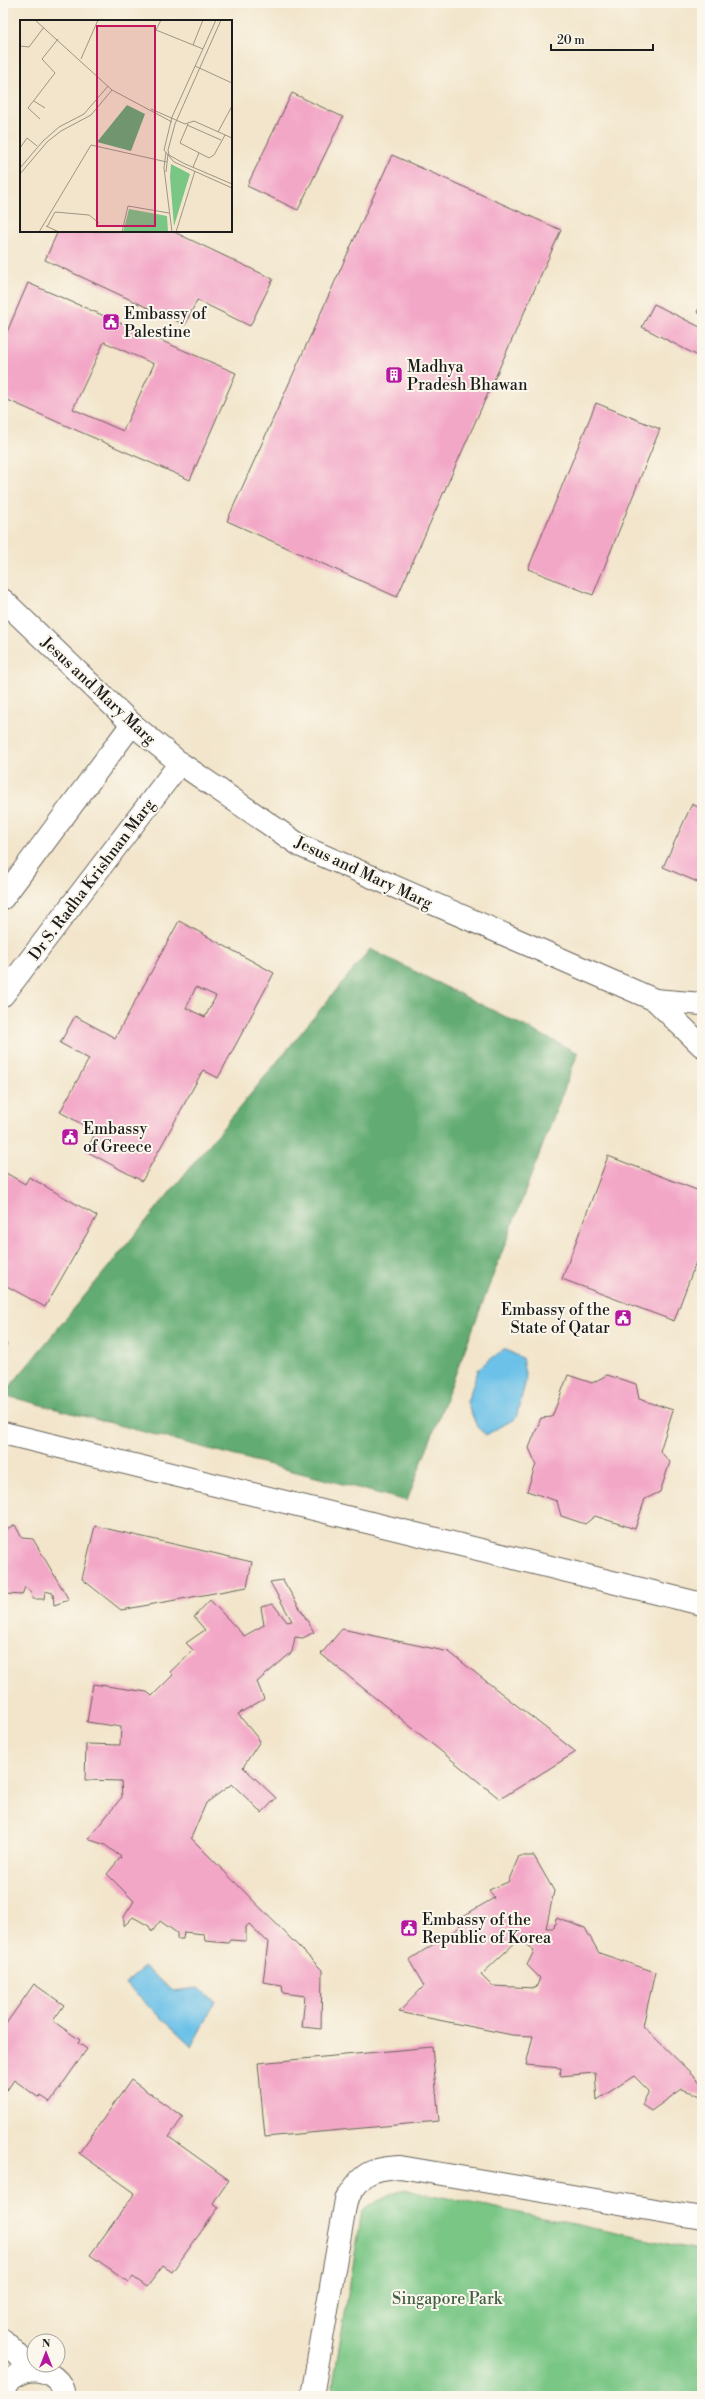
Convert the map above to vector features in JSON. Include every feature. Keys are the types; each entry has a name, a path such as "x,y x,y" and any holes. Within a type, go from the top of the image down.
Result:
{"street":[{"name":"Jesus and Mary Marg","path":"3,600 132,724 180,763 301,846 655,1000 702,1046"},
{"path":"3,898 132,724"},
{"name":"Dr S. Radha Krishnan Marg","path":"3,995 180,763"},
{"path":"655,1000 702,1004"},
{"path":"3,1433 702,1604"},
{"path":"312,2396 346,2200 358,2181 376,2168 400,2167 702,2218"},
{"path":"3,2340 26,2363"},
{"path":"4,2396 8,2383 15,2376 26,2371"},
{"path":"48,2373 59,2382 64,2396"}],"green space":[{"path":"370,949 578,1053 407,1501 3,1395"},
{"name":"Singapore Park","path":"405,2189 702,2251 702,2396 331,2396 362,2212 382,2198"}],"water":[{"path":"504,1349 522,1358 526,1380 516,1418 486,1435 477,1427 467,1402 479,1368"},
{"path":"144,1967 173,1991 199,1988 215,2001 192,2046 125,1984"}],"building":[{"path":"292,93 343,117 298,210 247,186"},
{"name":"Madhya Pradesh Bhawan","path":"392,155 561,230 397,597 227,521"},
{"path":"58,232 174,232 273,279 250,326 197,300 185,325 45,260"},
{"path":"28,283 236,373 190,480 3,398 3,341","holes":["104,342 154,364 123,431 73,409"]},
{"path":"702,303 702,315 697,312"},
{"path":"654,304 702,328 700,357 642,327"},
{"path":"596,403 660,429 593,595 528,569"},
{"path":"692,804 702,809 702,884 663,867"},
{"path":"179,921 274,973 218,1078 203,1070 142,1181 86,1151 96,1132 60,1112 89,1059 60,1043 75,1016 115,1038","holes":["196,987 216,996 205,1017 186,1008"]},
{"path":"608,1156 702,1192 702,1246 674,1321 562,1279"},
{"path":"6,1173 25,1184 29,1177 97,1216 45,1307 3,1284 3,1179"},
{"path":"3,1338 7,1345 3,1348"},
{"path":"568,1375 592,1383 607,1375 636,1384 639,1399 673,1410 660,1451 670,1462 660,1492 645,1499 635,1529 595,1516 585,1524 561,1516 557,1501 527,1491 536,1464 529,1448 541,1418 552,1417"},
{"path":"15,1525 22,1538 33,1539 69,1600 54,1605 53,1593 45,1591 44,1599 32,1599 31,1592 25,1587 22,1595 7,1594 6,1586 3,1582 3,1532"},
{"path":"95,1526 252,1562 247,1587 121,1610 82,1579"},
{"path":"283,1580 314,1632 303,1638 295,1637 292,1652 257,1682 264,1699 238,1714 260,1741 243,1767 276,1798 262,1813 232,1784 206,1803 191,1838 322,1970 321,2029 302,2027 305,1996 283,1993 282,1985 263,1982 268,1942 249,1924 246,1927 246,1941 230,1940 228,1943 205,1941 204,1934 184,1932 183,1939 177,1939 177,1933 160,1921 152,1932 149,1926 133,1917 124,1926 124,1917 134,1901 107,1874 121,1857 105,1845 88,1839 122,1797 121,1781 85,1780 86,1744 120,1745 121,1727 87,1722 93,1684 147,1692 152,1696 173,1675 170,1672 193,1650 186,1643 205,1630 194,1617 210,1600 244,1636 264,1625 261,1607 273,1604 287,1622 292,1621 270,1582"},
{"path":"342,1629 449,1652 576,1752 500,1799 321,1654"},
{"path":"519,1856 534,1856 554,1891 546,1928 554,1928 556,1918 585,1928 599,1953 655,1972 643,2026 702,2084 701,2096 682,2089 651,2111 642,2105 649,2091 634,2076 597,2100 595,2073 560,2076 561,2068 526,2065 533,2036 512,2035 399,2012 424,1986 409,1960 460,1927 458,1919 494,1898 489,1890 508,1882","holes":["519,1939 534,1951 527,1965 540,1978 536,1988 492,1986 481,1975"]},
{"path":"34,1984 64,2005 53,2021 80,2040 78,2043 87,2049 50,2102 41,2096 39,2098 14,2080 3,2096 3,2028"},
{"path":"432,2047 439,2121 265,2137 258,2063"},
{"path":"131,2080 183,2117 169,2137 229,2180 213,2203 219,2207 172,2272 163,2266 147,2287 133,2277 129,2282 90,2255 135,2193 79,2153"}],"place":[{"name":"Embassy of Palestine","path":"111,322"},
{"name":"Madhya Pradesh Bhawan","path":"394,375"},
{"name":"Embassy of Greece","path":"70,1137"},
{"name":"Embassy of the State of Qatar","path":"623,1318"},
{"name":"Embassy of the Republic of Korea","path":"409,1928"}]}
